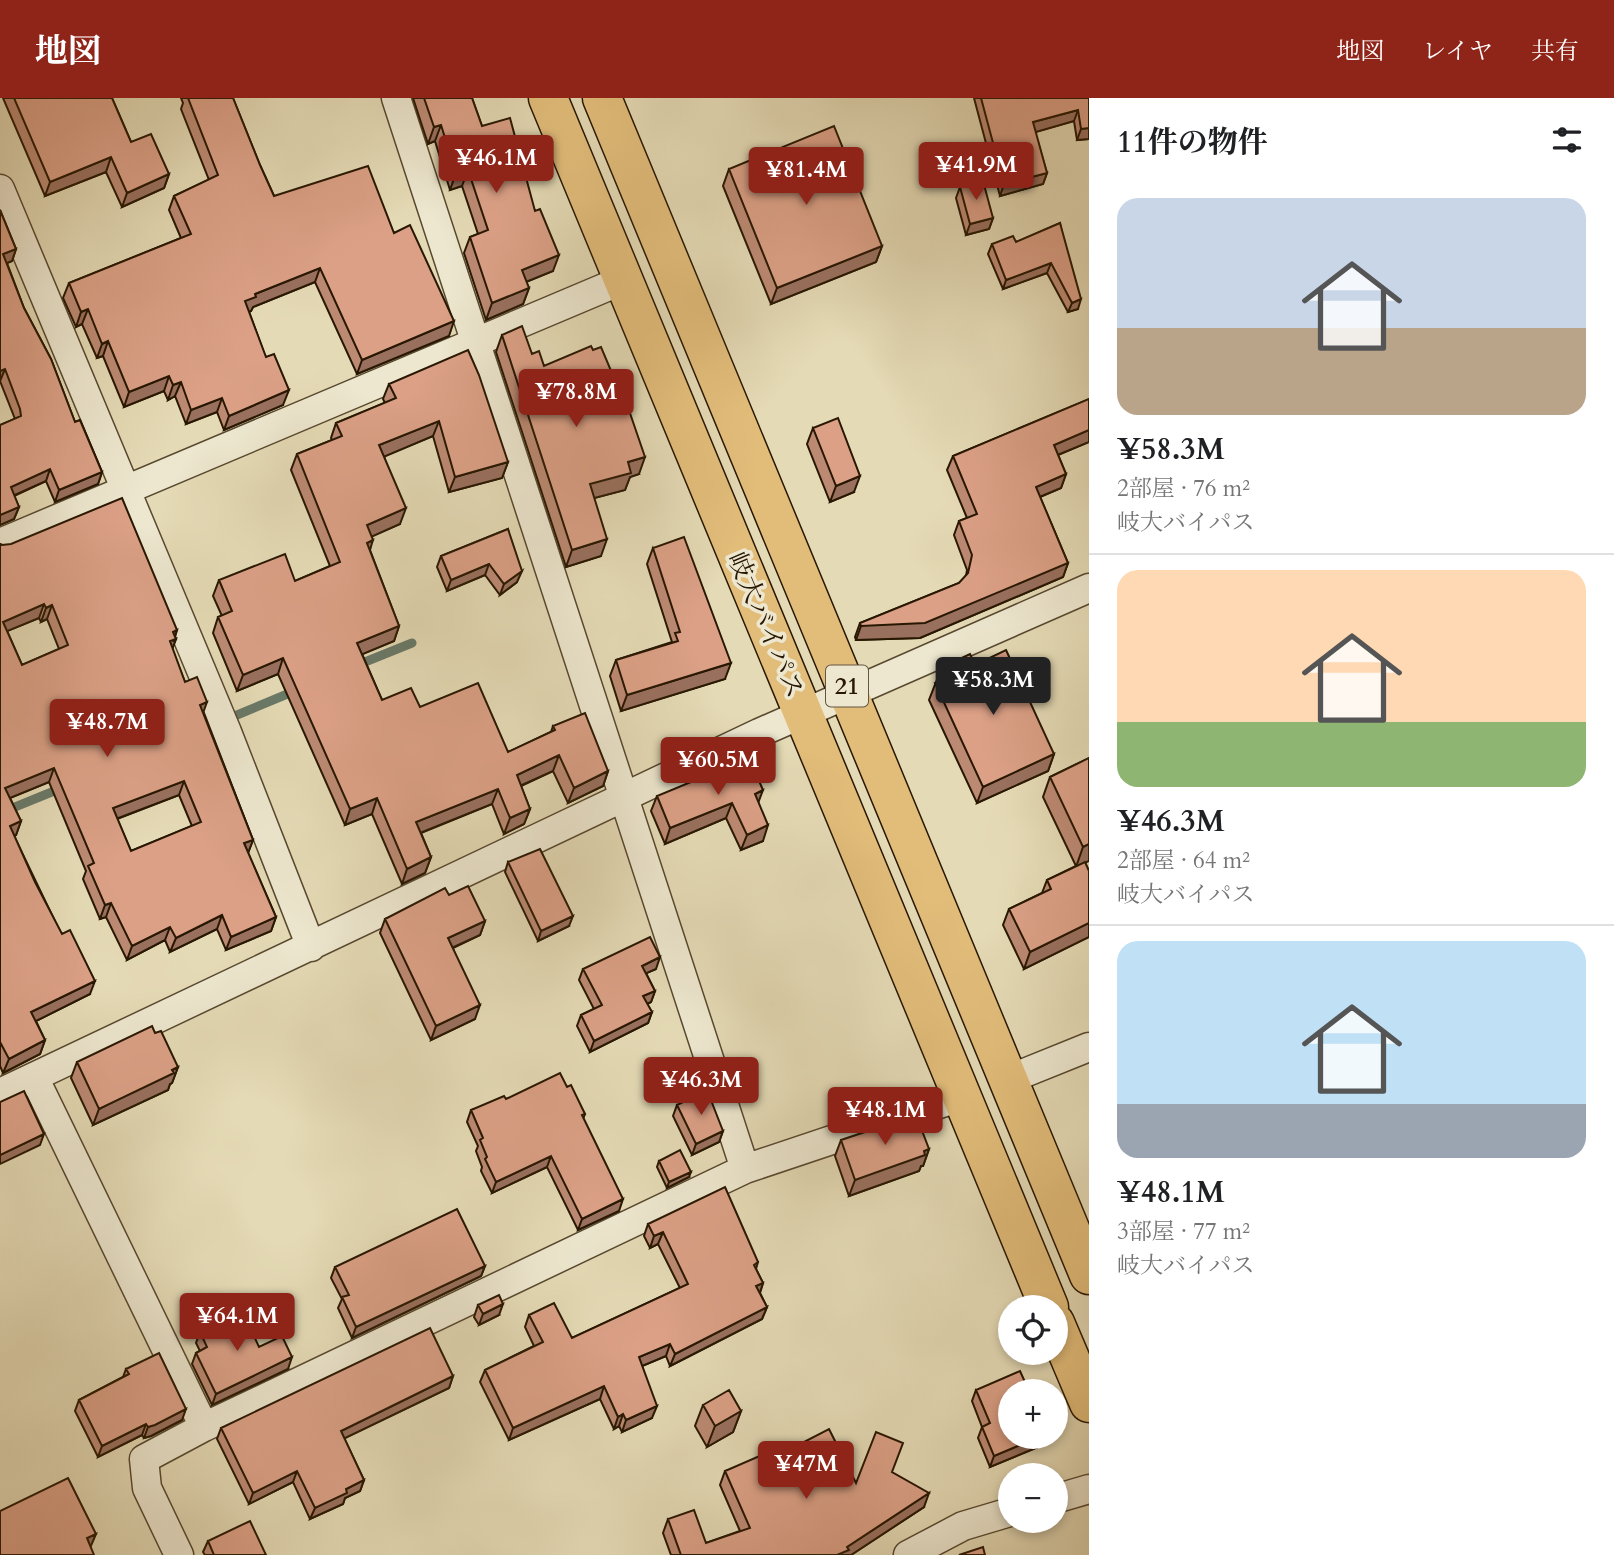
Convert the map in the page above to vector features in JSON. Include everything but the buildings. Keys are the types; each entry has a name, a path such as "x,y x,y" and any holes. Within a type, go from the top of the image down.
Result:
{"highway":[{"name":"岐大バイパス","path":"548,98 1044,1295"},
{"name":"岐大バイパス","path":"604,98 1089,1275"},
{"path":"1068,1354 1089,1404"}],"street":[{"path":"396,98 746,1169"},
{"path":"0,189 127,490 312,947"},
{"path":"0,543 623,280"},
{"path":"0,1093 803,714 1089,588"},
{"path":"1007,1080 1089,1047"},
{"path":"34,1077 204,1427"},
{"path":"178,1555 147,1488 144,1459 204,1427 746,1169 960,1097"},
{"path":"1068,1495 1089,1489"},
{"path":"908,1555 963,1526 998,1516"}],"waterway":[{"path":"355,666 412,643"},
{"path":"225,720 297,690"},
{"path":"0,813 64,787"}]}
